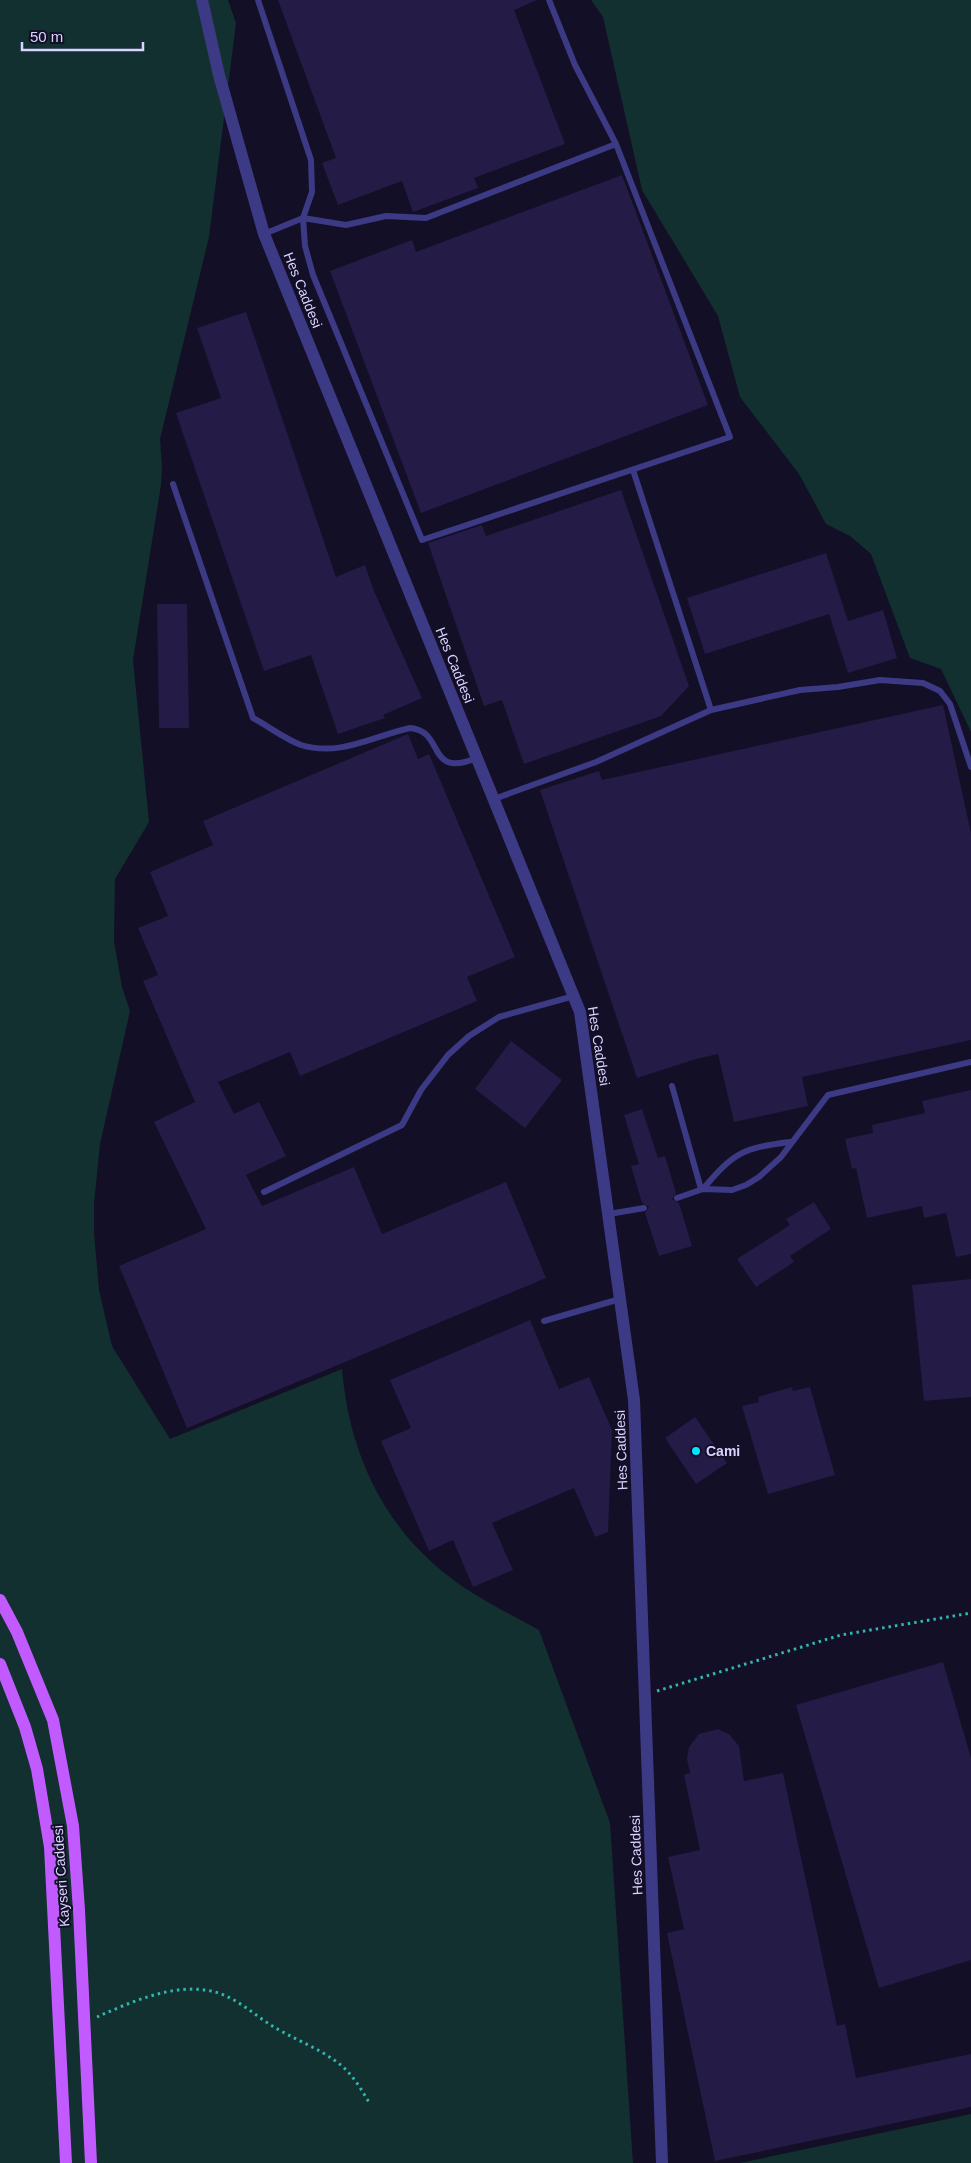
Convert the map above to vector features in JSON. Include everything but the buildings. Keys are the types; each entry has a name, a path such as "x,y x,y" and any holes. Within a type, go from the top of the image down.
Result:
{"main road":[{"name":"Kayseri Caddesi","path":"0,1600 18,1632 53,1720 73,1826 91,2163"},
{"name":"Kayseri Caddesi","path":"0,1664 25,1727 37,1769 50,1847 66,2163"}],"street":[{"name":"Hes Caddesi","path":"202,0 218,75 264,234 580,1012 634,1400 662,2163"}],"lane":[{"path":"258,0 311,160 312,192 303,218 305,246 313,275 422,540 730,437 616,144 575,65 549,0"},
{"path":"264,234 303,218 346,225 386,216 426,218 616,144"},
{"path":"633,470 711,710"},
{"path":"173,484 253,718 299,744 323,750 346,748 410,728 417,729 428,735 441,758 450,764 462,764 477,758"},
{"path":"494,799 596,762 711,710 800,690 838,687 880,680 923,682 940,691 950,704 971,767"},
{"path":"264,1192 402,1125 421,1090 443,1062 469,1036 498,1017 575,996"},
{"path":"677,1198 702,1189 732,1190 746,1185 780,1157 828,1095 971,1062"},
{"path":"672,1086 702,1189"},
{"path":"702,1189 733,1156 752,1148 790,1142"},
{"path":"609,1214 644,1208"},
{"path":"544,1321 620,1299"}],"path":[{"path":"645,1694 841,1635 971,1613"},
{"path":"84,2022 138,2000 179,1990 212,1991 238,2003 272,2026 338,2062 357,2081 370,2104"}],"green space":[{"path":"0,0 228,0 236,23 209,237 160,439 161,485 133,660 149,822 115,879 114,941 122,987 130,1011 100,1144 94,1204 94,1233 99,1290 112,1346 170,1439 342,1369 352,1430 362,1458 388,1511 406,1536 427,1558 461,1586 539,1630 610,1823 633,2163 0,2163"},
{"path":"591,0 971,0 971,732 941,669 910,658 871,554 850,536 826,524 799,474 740,397 718,316 642,190 603,17"},
{"path":"971,2114 971,2163 740,2163"}],"place":[{"name":"Cami","path":"696,1451"}]}
